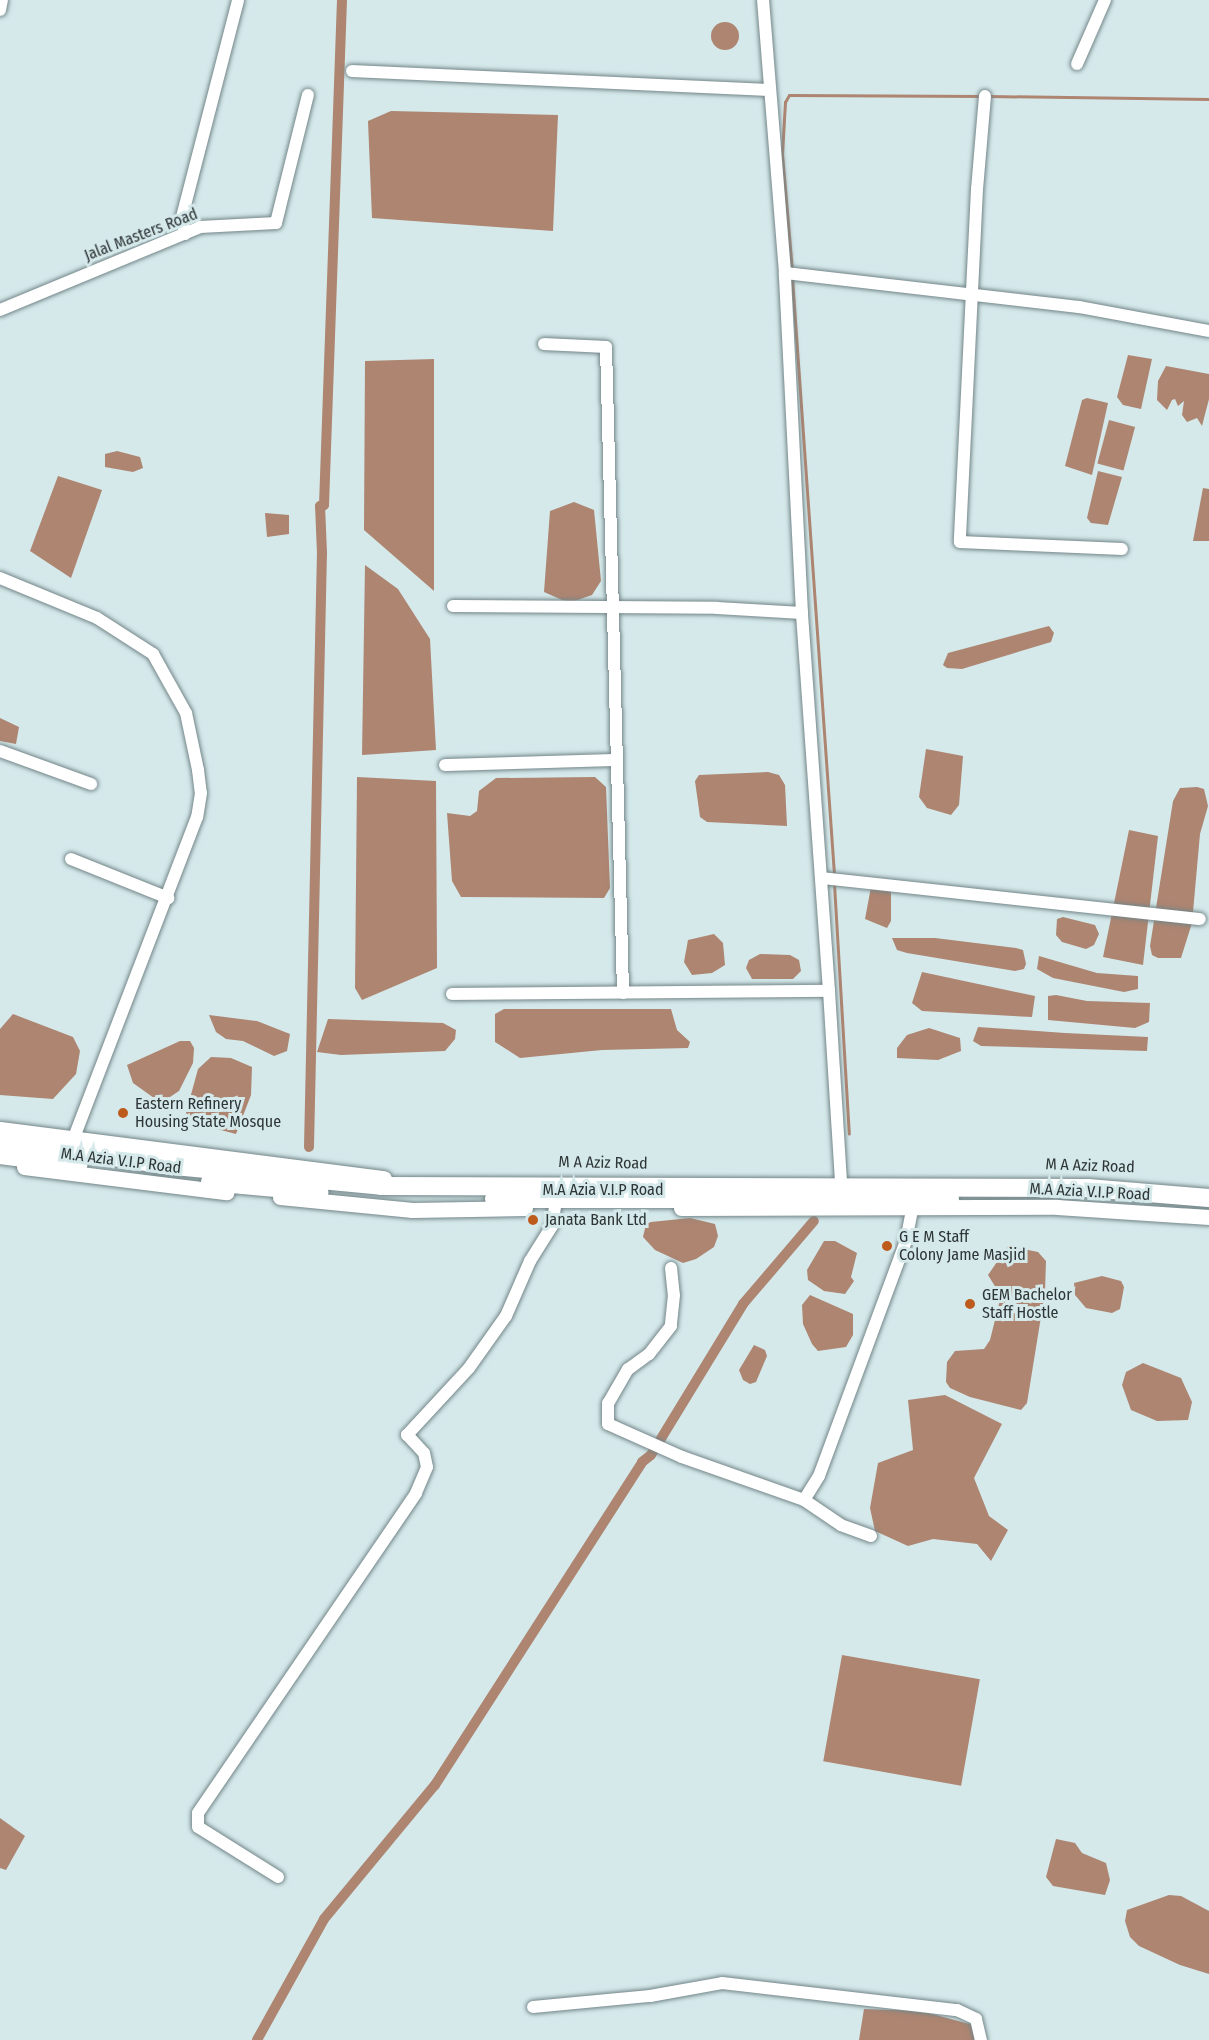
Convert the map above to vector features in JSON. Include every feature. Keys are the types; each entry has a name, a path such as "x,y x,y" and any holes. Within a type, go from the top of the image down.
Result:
{"highway":[{"path":"0,1139 164,1164 381,1186 1088,1188 1209,1198"},
{"path":"0,1155 152,1175 381,1198 1088,1199 1209,1209"}],"main road":[{"name":"M A Aziz Road","path":"0,1129 384,1178 1089,1182 1209,1191"},
{"name":"M.A Azia V.I.P Road","path":"0,1163 109,1180 412,1210 555,1207 912,1209 1057,1207 1209,1217"}],"street":[{"path":"0,10 2,0"},
{"path":"185,234 182,217 238,0"},
{"path":"763,0 785,273 802,613 830,991 841,1182"},
{"path":"1077,64 1105,0"},
{"path":"352,71 769,90"},
{"name":"Jalal Masters Road","path":"0,310 200,227 276,223 308,95"},
{"path":"985,96 971,297 960,542 1122,549"},
{"path":"785,273 971,297 1079,307 1209,331"},
{"path":"544,344 606,346 615,608 616,760 623,993"},
{"path":"0,578 87,613 130,636 153,654 175,688 186,713 201,793 197,817 168,898 73,1140"},
{"path":"453,606 802,613"},
{"path":"0,751 91,784"},
{"path":"445,765 616,760"},
{"path":"70,859 168,898"},
{"path":"822,878 1200,919"},
{"path":"452,994 830,991"},
{"path":"278,1877 198,1827 198,1812 416,1493 427,1467 424,1453 407,1436 469,1368 506,1316 530,1261 552,1226 555,1207"},
{"path":"804,1500 819,1476 906,1241 912,1209"},
{"path":"671,1268 675,1295 671,1326 649,1354 628,1369 608,1403 608,1424 682,1457 804,1500 841,1525 871,1536"},
{"path":"533,2007 650,1996 722,1983 957,2010 976,2019 981,2040"}],"shaded area":[{"path":"725,22 735,26 739,36 735,46 725,50 715,46 711,36 715,26"},
{"path":"391,111 558,115 553,231 372,218 368,121"},
{"path":"1128,355 1152,359 1141,409 1123,405 1117,397"},
{"path":"434,359 434,591 364,530 365,361"},
{"path":"1166,366 1209,374 1209,399 1202,426 1197,418 1187,422 1182,415 1184,401 1178,406 1175,399 1172,400 1167,410 1157,400 1158,381"},
{"path":"1087,398 1108,403 1092,475 1065,466 1082,400"},
{"path":"1109,420 1135,427 1123,470 1097,463"},
{"path":"117,451 140,457 143,468 133,472 105,467 105,454"},
{"path":"1098,471 1122,477 1108,525 1091,523 1087,518"},
{"path":"58,476 102,490 71,578 30,551"},
{"path":"1203,488 1209,489 1209,541 1193,541"},
{"path":"574,502 594,510 601,581 592,595 569,603 544,592 550,511"},
{"path":"265,513 289,515 289,534 267,537"},
{"path":"365,565 398,589 430,639 436,750 362,755"},
{"path":"1049,626 1054,633 1051,642 962,669 947,668 943,665 948,653"},
{"path":"0,718 19,727 16,744 0,741"},
{"path":"926,749 963,756 959,805 951,815 927,808 919,797"},
{"path":"768,772 779,775 785,785 787,826 707,822 700,817 695,781 699,775"},
{"path":"357,777 436,781 437,968 362,1000 355,988"},
{"path":"595,777 606,787 610,888 604,898 461,897 452,881 447,813 470,816 477,811 479,791 496,778"},
{"path":"1180,788 1204,789 1208,806 1200,834 1192,923 1181,958 1158,958 1152,955 1150,946 1173,801"},
{"path":"1129,830 1158,836 1143,965 1103,957"},
{"path":"871,887 891,889 891,921 887,928 865,919"},
{"path":"1063,917 1095,925 1099,934 1094,945 1086,949 1062,942 1056,935 1057,919"},
{"path":"714,934 723,943 725,965 712,973 692,975 684,962 688,940"},
{"path":"892,938 935,938 1016,948 1023,950 1026,964 1024,969 1015,971 907,953 897,950"},
{"path":"760,954 790,955 799,960 801,971 793,979 752,979 746,968 749,960"},
{"path":"1039,956 1097,973 1138,976 1138,989 1124,992 1053,978 1037,969"},
{"path":"922,972 1035,996 1032,1017 922,1011 912,1003"},
{"path":"1056,995 1087,1001 1150,1003 1149,1022 1135,1028 1048,1020 1048,996"},
{"path":"504,1009 671,1009 677,1030 690,1042 688,1048 602,1050 520,1058 495,1042 495,1014"},
{"path":"13,1014 73,1037 80,1051 76,1074 53,1099 0,1095 0,1029"},
{"path":"209,1015 257,1021 290,1034 287,1051 274,1056 243,1041 226,1039 216,1032"},
{"path":"328,1019 443,1023 456,1030 455,1039 445,1051 341,1055 317,1052"},
{"path":"978,1027 1148,1037 1147,1051 981,1046 973,1041"},
{"path":"929,1028 960,1038 961,1051 938,1060 897,1058 897,1048 907,1035"},
{"path":"180,1041 190,1041 194,1048 193,1063 179,1091 161,1103 133,1083 127,1065"},
{"path":"211,1057 231,1058 252,1067 251,1095 236,1134 194,1123 186,1113 198,1069"},
{"path":"690,1218 715,1224 718,1236 714,1247 696,1259 683,1263 655,1250 643,1237 646,1224"},
{"path":"824,1241 835,1241 857,1253 851,1277 854,1281 845,1294 824,1291 808,1280 807,1270"},
{"path":"1008,1246 1038,1252 1046,1261 1045,1292 1027,1403 1021,1410 970,1397 950,1388 946,1382 947,1362 955,1351 984,1349 990,1340 1001,1296 988,1275"},
{"path":"1102,1276 1121,1281 1124,1287 1120,1309 1112,1313 1086,1308 1075,1295 1074,1283"},
{"path":"810,1295 853,1314 853,1335 846,1347 818,1351 812,1344 803,1324 802,1305"},
{"path":"754,1345 765,1350 767,1356 756,1382 750,1384 743,1380 739,1370"},
{"path":"1143,1363 1181,1378 1192,1402 1188,1420 1157,1421 1131,1410 1122,1385 1126,1372"},
{"path":"945,1395 1002,1424 974,1478 989,1516 1008,1530 991,1561 977,1544 933,1539 908,1546 875,1531 870,1508 878,1463 913,1450 908,1400"},
{"path":"842,1655 980,1679 961,1786 823,1761"},
{"path":"0,1818 25,1836 6,1870 0,1868"},
{"path":"1056,1839 1075,1843 1082,1853 1106,1863 1110,1880 1105,1895 1053,1886 1046,1877"},
{"path":"1169,1895 1181,1896 1209,1911 1209,1974 1180,1965 1139,1946 1130,1937 1125,1921 1127,1910"},
{"path":"864,2009 921,2011 977,2026 976,2040 859,2040"}],"waterway":[{"path":"309,1147 322,553 320,506 324,505 342,0"},
{"path":"792,271 782,154 785,102 789,95 982,96"},
{"path":"989,96 1209,99"},
{"path":"792,278 834,874"},
{"path":"834,884 849,1134"},
{"path":"257,2040 324,1919 435,1785 642,1462 651,1455 743,1304 814,1221"}],"place":[{"name":"Eastern Refinery Housing State Mosque","path":"123,1113"},
{"name":"Janata Bank Ltd","path":"533,1220"},
{"name":"G E M Staff Colony Jame Masjid","path":"887,1246"},
{"name":"GEM Bachelor Staff Hostle","path":"970,1304"}]}
